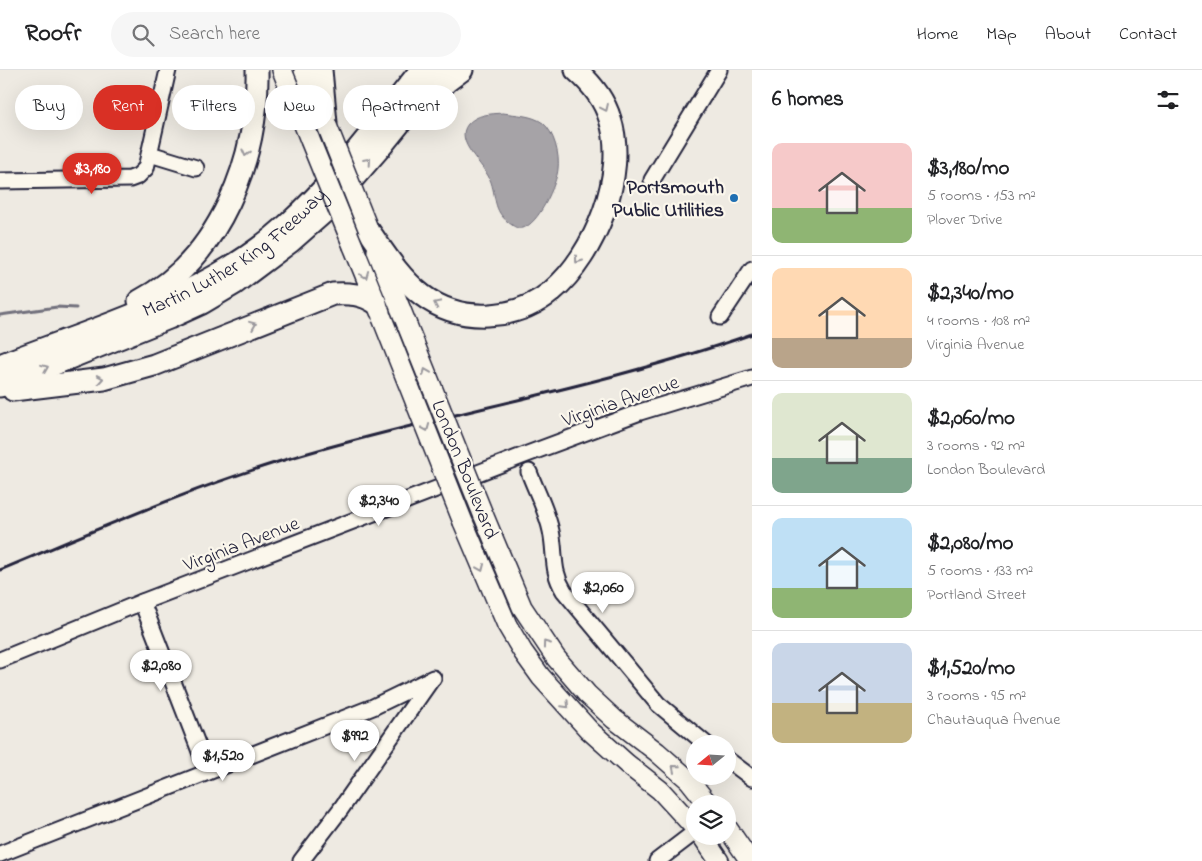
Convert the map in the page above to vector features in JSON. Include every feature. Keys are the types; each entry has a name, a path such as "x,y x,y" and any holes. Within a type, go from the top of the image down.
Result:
{"highway":[{"path":"36,351 90,322 150,295 183,268 210,237 226,212 245,158 256,102 257,70"},
{"path":"322,70 323,85"},
{"name":"Martin Luther King Freeway","path":"0,365 145,310 181,294 214,276 266,242 287,225 334,177 420,70"},
{"path":"384,143 443,70"},
{"path":"384,143 435,95 446,82 462,70"},
{"path":"369,231 408,284 444,308 462,313 494,315 525,307 539,300 552,290 564,279 597,230 609,196 616,150 610,119 596,91 576,70"},
{"name":"Martin Luther King Freeway","path":"0,386 169,318 202,303 234,284 290,242 323,213 384,143"},
{"path":"0,392 126,374 154,365 333,294 358,294 368,298 379,311"}],"main road":[{"name":"London Boulevard","path":"282,70 463,522 507,625 541,677 589,730 660,790 686,820"},
{"name":"London Boulevard","path":"304,70 310,85"},
{"name":"London Boulevard","path":"329,130 522,607 556,658 587,694 689,780 701,795"},
{"path":"736,841 750,861"},
{"path":"708,845 720,861"}],"street":[{"path":"0,180 130,179 138,176 144,171 150,154 168,70"},
{"path":"652,180 719,70"},
{"path":"150,154 196,168"},
{"path":"720,317 752,269"},
{"name":"Virginia Avenue","path":"0,660 142,602 522,456 640,412 752,378"},
{"path":"529,472 551,528 555,572 564,591 658,704 695,735"},
{"path":"142,602 208,772"},
{"path":"0,854 373,707 433,678 340,810 301,861"},
{"path":"736,766 752,778"},
{"path":"657,861 686,837"}],"shaded area":[{"path":"503,113 529,117 543,123 553,138 558,157 557,175 546,203 534,220 521,228 512,225 499,211 488,175 467,146 464,138 464,131 475,118"}],"waterway":[{"path":"0,315 57,307 76,308"}],"railway":[{"path":"0,570 152,507 268,465 363,438 587,383 697,352 752,334"}],"place":[{"name":"Portsmouth Public Utilities","path":"734,198"}]}
